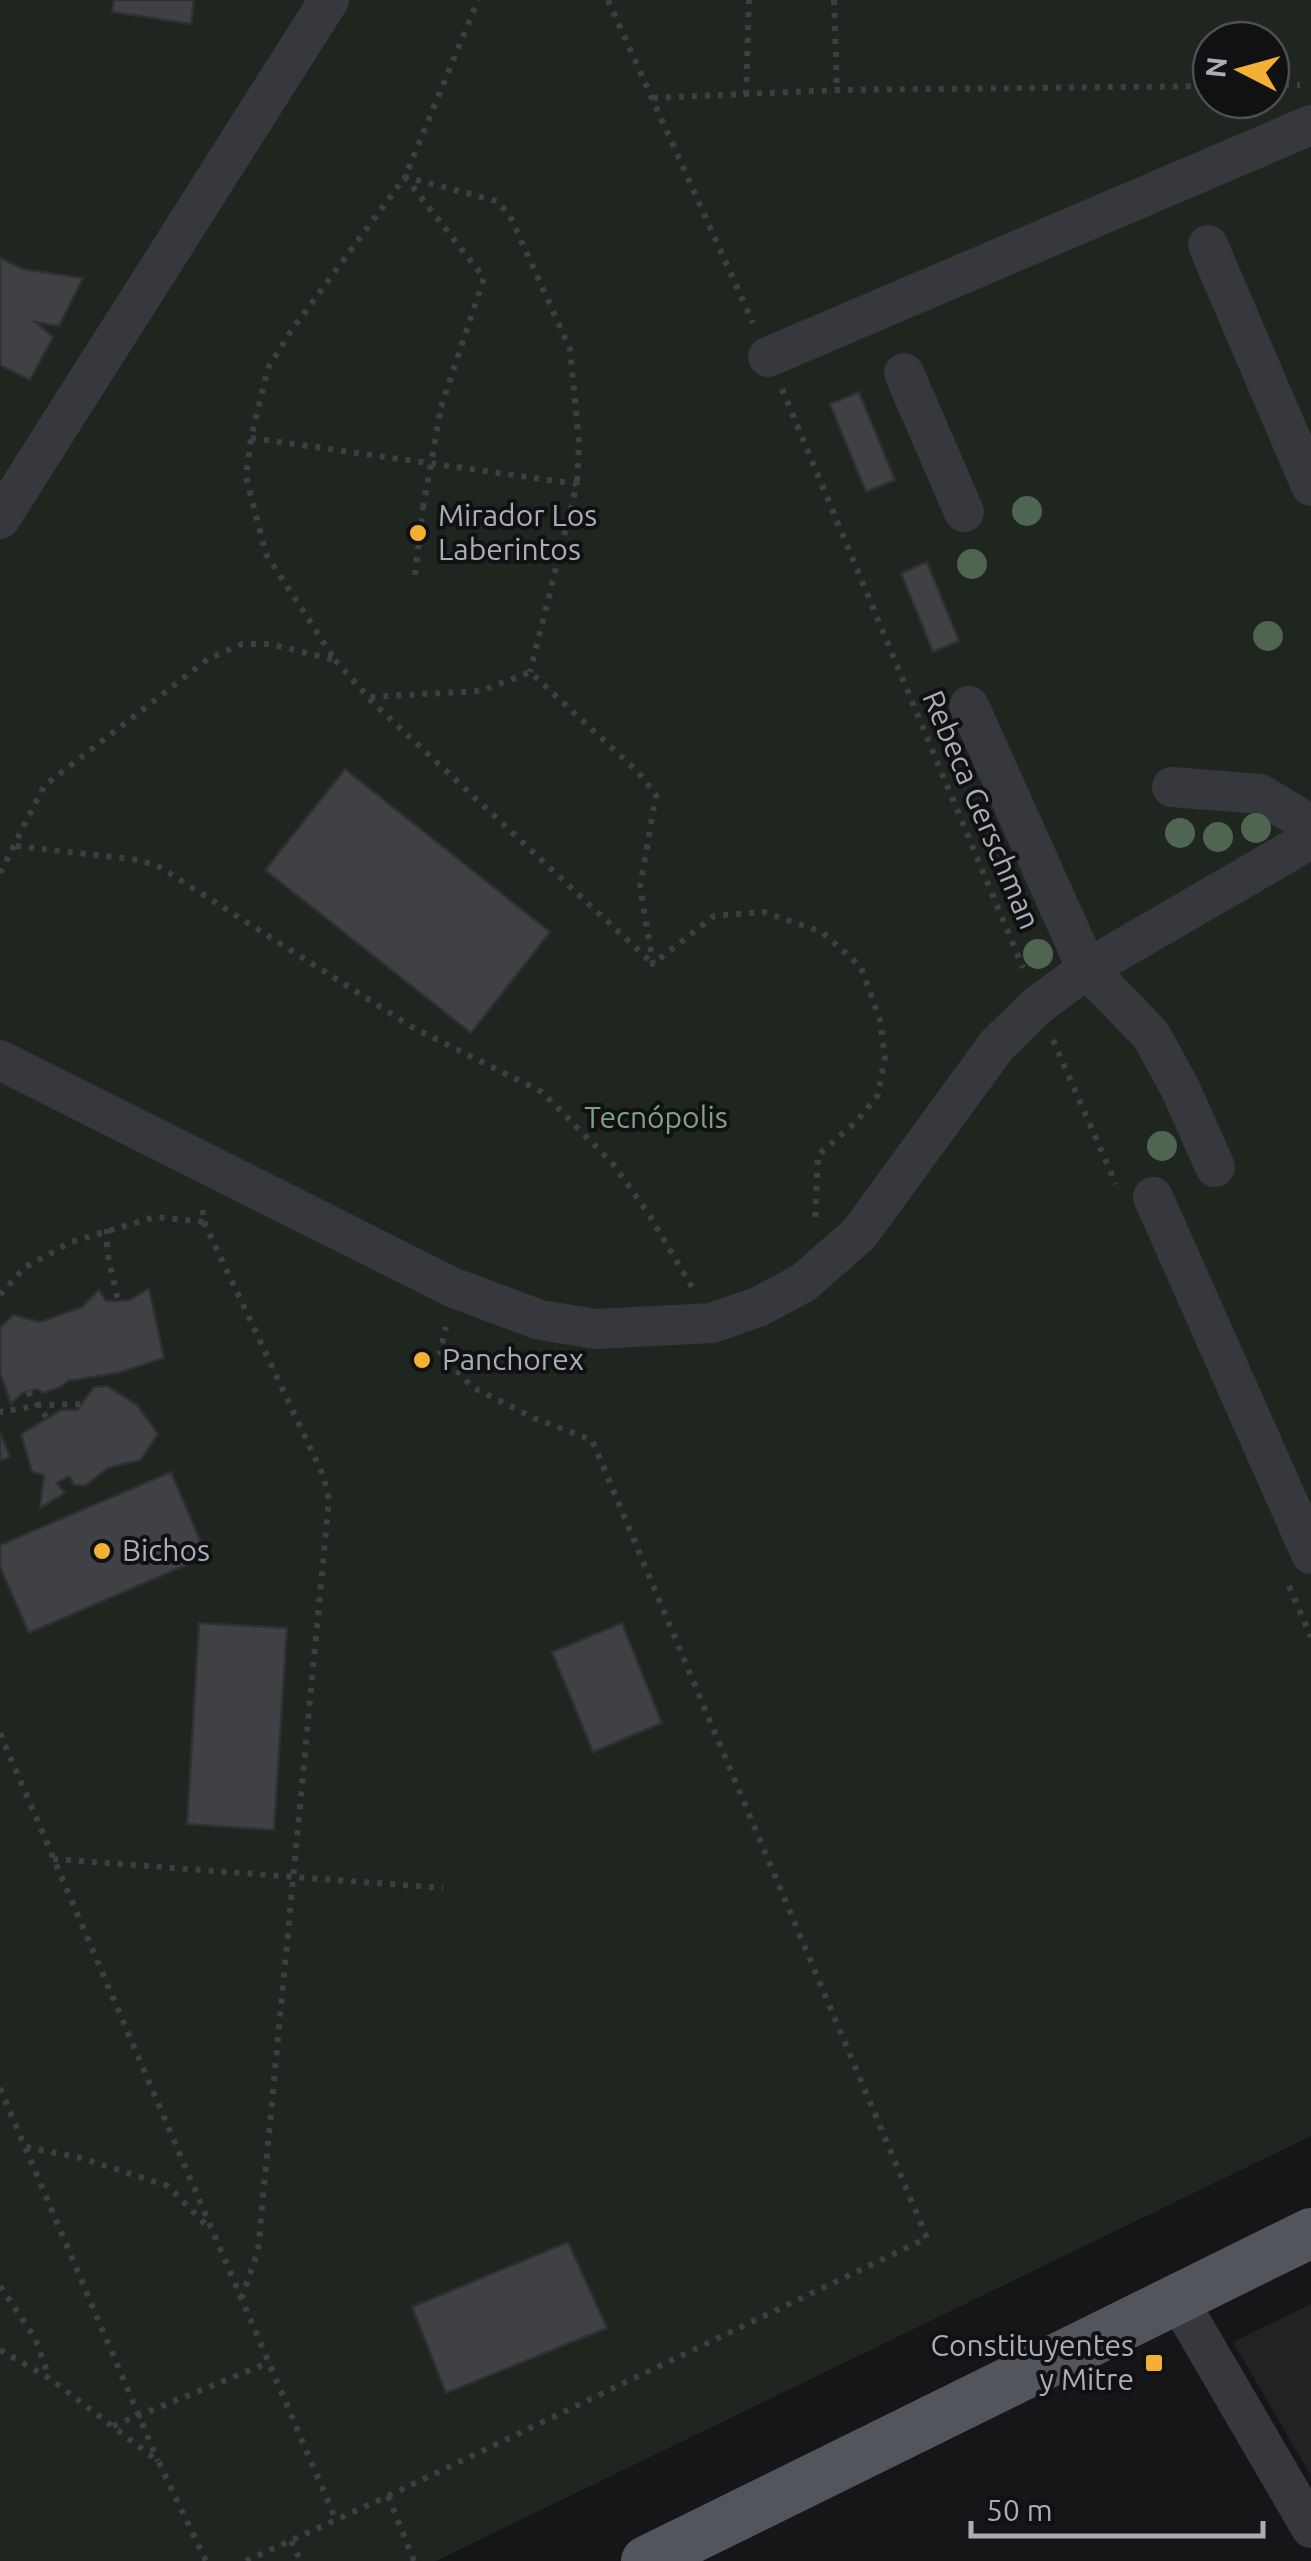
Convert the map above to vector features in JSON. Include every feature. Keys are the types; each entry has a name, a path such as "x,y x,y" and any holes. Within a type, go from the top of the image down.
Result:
{"main road":[{"path":"646,2561 1311,2233"}],"street":[{"path":"0,519 329,0"},
{"path":"768,357 1311,126"},
{"path":"1208,245 1311,486"},
{"path":"904,374 964,512"},
{"path":"969,706 1087,969 1151,1036 1180,1088 1215,1167"},
{"path":"1172,787 1260,794 1311,825"},
{"path":"0,1060 454,1288 540,1320 596,1329 710,1303 758,1307 804,1283 859,1234 997,1045 1038,1005 1087,969 1311,840"},
{"path":"1135,1191 1299,1569"},
{"path":"1177,2298 1311,2528"}],"path":[{"path":"478,0 405,177 290,330 268,368 246,477 266,554 335,660 368,698 653,964"},
{"name":"Rebeca Gerschman","path":"608,0 768,357 1038,1005 1135,1191"},
{"path":"746,94 749,0"},
{"path":"834,0 837,90"},
{"path":"653,98 837,90 1191,86"},
{"path":"405,177 484,278 441,406 422,508 416,575"},
{"path":"405,177 497,201 510,216 570,349 580,442 577,484 530,672"},
{"path":"251,438 577,484"},
{"path":"0,873 44,786 208,659 242,644 270,644 335,660"},
{"path":"368,698 481,691 530,672"},
{"path":"530,672 636,771 656,795 640,888 653,964"},
{"path":"16,846 138,860 158,866 412,1027 542,1092 613,1164 690,1285 710,1303"},
{"path":"653,964 714,916 764,912 822,932 861,967 880,1020 886,1058 878,1095 856,1122 818,1155 815,1221 800,1233"},
{"path":"196,1161 204,1222 323,1474 329,1499 258,2250 242,2297"},
{"path":"0,1294 24,1268 71,1242 107,1229 156,1217 204,1222"},
{"path":"107,1229 107,1251 118,1301"},
{"path":"690,1285 710,1303"},
{"path":"246,2561 927,2238 592,1440 534,1418 472,1387 440,1352 454,1288"},
{"path":"28,1392 47,1418"},
{"path":"0,1412 40,1405 82,1404"},
{"path":"1299,1569 1311,1638"},
{"path":"0,1733 336,2520"},
{"path":"53,1859 442,1888"},
{"path":"0,2088 158,2461 206,2561"},
{"path":"0,2124 13,2118"},
{"path":"26,2147 82,2158 168,2186 214,2232"},
{"path":"0,2286 35,2338 49,2378"},
{"path":"0,2350 49,2378 158,2461"},
{"path":"112,2426 270,2362"},
{"path":"388,2496 414,2561"},
{"path":"291,2541 301,2561"}],"shaded area":[{"path":"1311,2304 1311,2476 1233,2342"}],"green space":[{"name":"Tecnópolis","path":"0,0 1311,0 1311,2136 436,2561 0,2561"}],"building":[{"path":"114,0 194,0 191,24 112,12"},
{"path":"0,258 23,269 83,278 59,326 35,322 53,337 30,380 0,365"},
{"path":"859,392 895,480 866,492 830,404"},
{"path":"927,562 959,641 933,652 901,573"},
{"path":"345,769 550,932 471,1033 265,870"},
{"path":"149,1288 164,1358 118,1373 68,1381 43,1393 37,1389 22,1393 11,1404 0,1373 0,1328 13,1315 40,1322 82,1307 99,1290 106,1301 118,1301 130,1300"},
{"path":"107,1386 137,1405 158,1434 141,1460 108,1468 85,1486 74,1485 69,1476 57,1483 65,1493 40,1508 44,1475 32,1472 21,1434 61,1410 77,1410 94,1387"},
{"path":"0,1432 10,1457 0,1461"},
{"name":"Bichos","path":"171,1472 207,1556 29,1633 0,1567 0,1545"},
{"path":"199,1623 287,1628 274,1830 187,1824"},
{"path":"622,1623 662,1723 593,1752 552,1652"},
{"path":"568,2242 607,2328 446,2393 412,2307"}],"place":[{"name":"Mirador Los Laberintos","path":"418,533"},
{"name":"Panchorex","path":"422,1360"},
{"name":"Bichos","path":"102,1551"},
{"name":"Constituyentes y Mitre","path":"1154,2363"}]}
